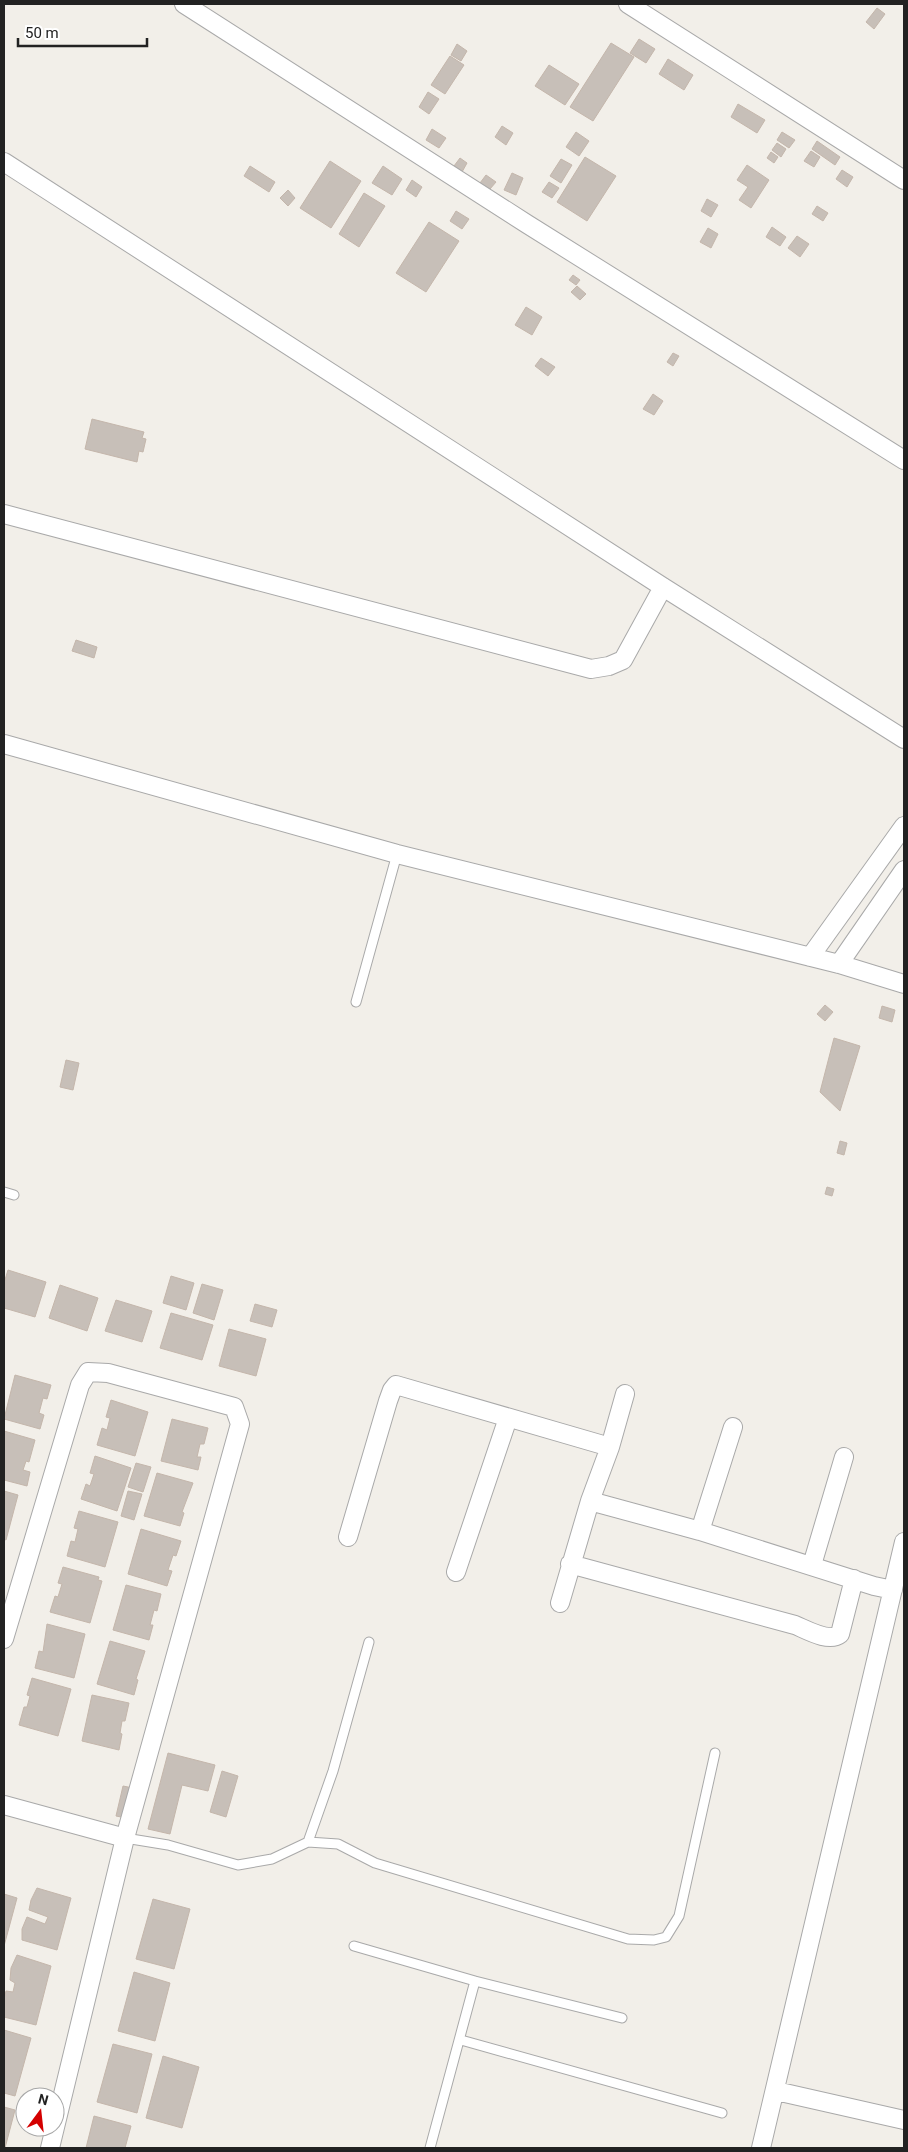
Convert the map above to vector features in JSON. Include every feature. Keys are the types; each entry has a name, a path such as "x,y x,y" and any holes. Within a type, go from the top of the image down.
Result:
{"street":[{"path":"184,4 527,224 904,460"},
{"path":"628,4 904,180"},
{"path":"4,162 663,587 904,739"},
{"path":"4,514 591,669 608,666 623,660 663,587"},
{"path":"4,744 398,854 839,964 904,984"},
{"path":"810,958 904,826"},
{"path":"839,964 904,870"},
{"path":"4,1639 80,1385 88,1372 108,1373 234,1407 240,1424 125,1838 50,2148"},
{"path":"348,1538 388,1401 396,1385 610,1447"},
{"path":"560,1603 570,1564 610,1447 625,1394"},
{"path":"456,1572 508,1418"},
{"path":"700,1531 732,1427"},
{"path":"812,1565 844,1457"},
{"path":"590,1501 700,1531 893,1590"},
{"path":"761,2148 776,2091 904,1542"},
{"path":"570,1564 795,1625 829,1638 836,1638 840,1634 854,1579"},
{"path":"4,1805 125,1838"},
{"path":"776,2091 904,2120"}],"lane":[{"path":"356,1002 398,854"},
{"path":"4,1192 14,1195"},
{"path":"308,1842 333,1771 369,1642"},
{"path":"125,1838 168,1845 238,1865 272,1859 308,1842 338,1844 375,1863 628,1939 654,1940 666,1937 679,1916 715,1753"},
{"path":"354,1946 475,1981 622,2018"},
{"path":"430,2148 461,2040 475,1981"},
{"path":"461,2040 722,2113"}],"building":[{"path":"877,8 885,14 874,29 866,22"},
{"path":"639,39 655,49 646,63 630,53"},
{"path":"611,43 634,57 593,121 570,107"},
{"path":"457,44 467,51 461,61 451,55"},
{"path":"450,56 464,65 445,94 431,85"},
{"path":"668,59 693,75 684,90 659,74"},
{"path":"549,65 579,84 565,105 535,86"},
{"path":"428,92 439,99 429,114 419,107"},
{"path":"738,104 765,120 757,133 731,117"},
{"path":"502,126 513,133 506,145 495,137"},
{"path":"432,129 446,138 439,148 426,140"},
{"path":"576,132 589,141 579,156 566,147"},
{"path":"782,132 795,140 789,148 777,140"},
{"path":"817,141 840,157 835,165 812,149"},
{"path":"777,143 786,149 781,157 772,150"},
{"path":"811,151 820,157 814,167 804,161"},
{"path":"771,152 778,157 774,163 767,158"},
{"path":"585,157 616,176 587,221 557,202"},
{"path":"460,158 467,163 462,172 454,166"},
{"path":"561,159 572,165 561,183 550,176"},
{"path":"330,161 361,181 331,228 300,208"},
{"path":"747,165 769,180 751,208 739,200 748,187 737,180"},
{"path":"250,166 275,182 269,192 244,176"},
{"path":"383,166 402,179 392,195 372,183"},
{"path":"842,170 853,177 847,187 836,179"},
{"path":"512,173 523,178 516,195 504,190"},
{"path":"486,175 496,182 490,189 480,183"},
{"path":"412,180 422,187 416,197 406,190"},
{"path":"549,182 559,188 552,198 542,192"},
{"path":"288,190 295,198 288,206 280,198"},
{"path":"364,193 385,206 359,247 339,234"},
{"path":"707,199 718,205 711,217 701,211"},
{"path":"817,206 828,213 823,221 812,214"},
{"path":"456,211 469,219 462,229 450,221"},
{"path":"429,222 459,241 426,292 396,273"},
{"path":"772,227 786,237 780,246 766,237"},
{"path":"708,228 718,234 711,248 700,242"},
{"path":"797,236 809,244 800,257 788,248"},
{"path":"573,275 580,280 576,285 569,280"},
{"path":"577,286 586,294 580,300 571,292"},
{"path":"526,307 542,317 532,335 515,325"},
{"path":"673,353 679,356 673,366 667,362"},
{"path":"541,358 555,367 548,376 535,366"},
{"path":"653,394 663,401 654,415 643,409"},
{"path":"92,419 144,432 142,438 146,439 143,452 139,451 137,462 85,449"},
{"path":"76,640 97,647 94,658 72,651"},
{"path":"825,1005 833,1012 825,1021 817,1014"},
{"path":"882,1006 895,1010 892,1022 879,1018"},
{"path":"834,1038 860,1046 840,1111 820,1092"},
{"path":"66,1060 79,1063 73,1090 60,1087"},
{"path":"840,1141 847,1143 844,1155 837,1153"},
{"path":"827,1187 834,1189 832,1196 825,1194"},
{"path":"8,1270 46,1282 35,1317 4,1308 4,1283"},
{"path":"171,1276 194,1283 186,1310 163,1303"},
{"path":"202,1284 223,1290 214,1320 193,1313"},
{"path":"60,1285 98,1298 87,1331 49,1318"},
{"path":"116,1300 152,1311 142,1342 105,1331"},
{"path":"255,1304 277,1310 272,1327 250,1321"},
{"path":"171,1313 213,1325 202,1360 160,1348"},
{"path":"229,1329 266,1339 256,1376 219,1366"},
{"path":"15,1375 51,1385 47,1399 43,1398 39,1413 44,1415 40,1429 4,1419"},
{"path":"111,1400 148,1412 135,1456 97,1445 102,1428 107,1430 110,1418 106,1417"},
{"path":"172,1419 208,1428 204,1444 200,1444 197,1457 201,1457 198,1470 161,1461"},
{"path":"4,1431 35,1440 29,1462 26,1461 23,1470 30,1472 27,1486 4,1480"},
{"path":"95,1456 131,1468 117,1511 81,1499 86,1484 90,1486 94,1474 90,1473"},
{"path":"136,1463 151,1467 143,1492 128,1487"},
{"path":"157,1473 193,1483 182,1512 184,1513 180,1526 144,1516"},
{"path":"4,1491 18,1495 6,1540 4,1539"},
{"path":"128,1491 142,1494 134,1520 121,1516"},
{"path":"79,1511 118,1522 105,1567 67,1556 71,1541 75,1542 78,1529 74,1528"},
{"path":"141,1529 181,1541 176,1556 173,1555 168,1570 172,1571 167,1586 128,1574"},
{"path":"63,1567 99,1577 98,1580 102,1581 90,1623 50,1612 55,1596 58,1597 62,1584 58,1583"},
{"path":"126,1585 161,1594 157,1611 154,1610 150,1625 153,1625 149,1640 113,1630"},
{"path":"47,1624 85,1634 74,1678 35,1668 39,1651 43,1652"},
{"path":"110,1641 145,1651 136,1679 138,1680 134,1695 97,1684"},
{"path":"32,1678 71,1689 58,1736 19,1725 24,1707 27,1707 30,1696 27,1695"},
{"path":"92,1695 129,1703 125,1721 122,1721 119,1750 82,1741"},
{"path":"168,1753 215,1765 208,1791 182,1785 170,1834 148,1829"},
{"path":"222,1771 238,1776 226,1817 210,1812"},
{"path":"123,1786 133,1788 126,1818 116,1816"},
{"path":"37,1888 71,1898 57,1950 22,1940 22,1929 27,1917 45,1924 48,1917 29,1910 31,1900"},
{"path":"4,1894 17,1898 4,1946"},
{"path":"153,1899 190,1909 174,1969 136,1959"},
{"path":"17,1955 51,1966 36,2025 4,2017 6,1991 13,1992 15,1983 10,1980 11,1968"},
{"path":"134,1972 170,1983 155,2041 118,2031"},
{"path":"4,2030 31,2038 17,2087 15,2087 15,2096 4,2093"},
{"path":"113,2044 152,2054 137,2113 97,2102"},
{"path":"163,2056 199,2067 182,2128 146,2118"},
{"path":"4,2107 15,2110 4,2148"},
{"path":"94,2116 131,2126 125,2148 86,2148"}]}
